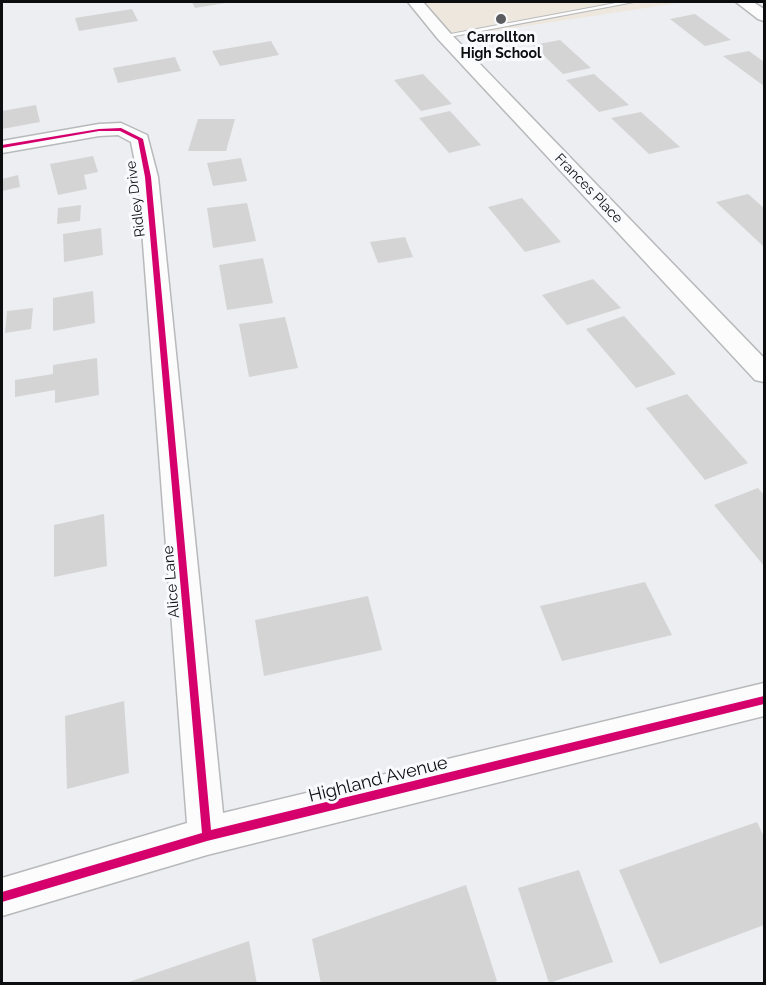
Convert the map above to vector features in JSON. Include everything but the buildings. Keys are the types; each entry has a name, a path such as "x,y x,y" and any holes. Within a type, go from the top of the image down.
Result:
{"street":[{"name":"Frances Place","path":"415,2 444,36 765,373"},
{"path":"742,2 765,16"},
{"name":"Ridley Drive","path":"2,147 99,130 121,129 140,139 148,177 161,327"},
{"name":"Alice Lane","path":"161,327 207,836"},
{"name":"Highland Avenue","path":"2,897 207,836 765,700"}],"lane":[{"path":"444,36 630,2"}],"shaded area":[{"name":"Carrollton High School","path":"414,2 685,2 447,38"}],"cycle path":[{"path":"2,147 99,130 121,129 140,139 148,177 207,836"},
{"path":"2,897 207,836 764,700"}],"place":[{"name":"Carrollton High School","path":"501,19"}]}
